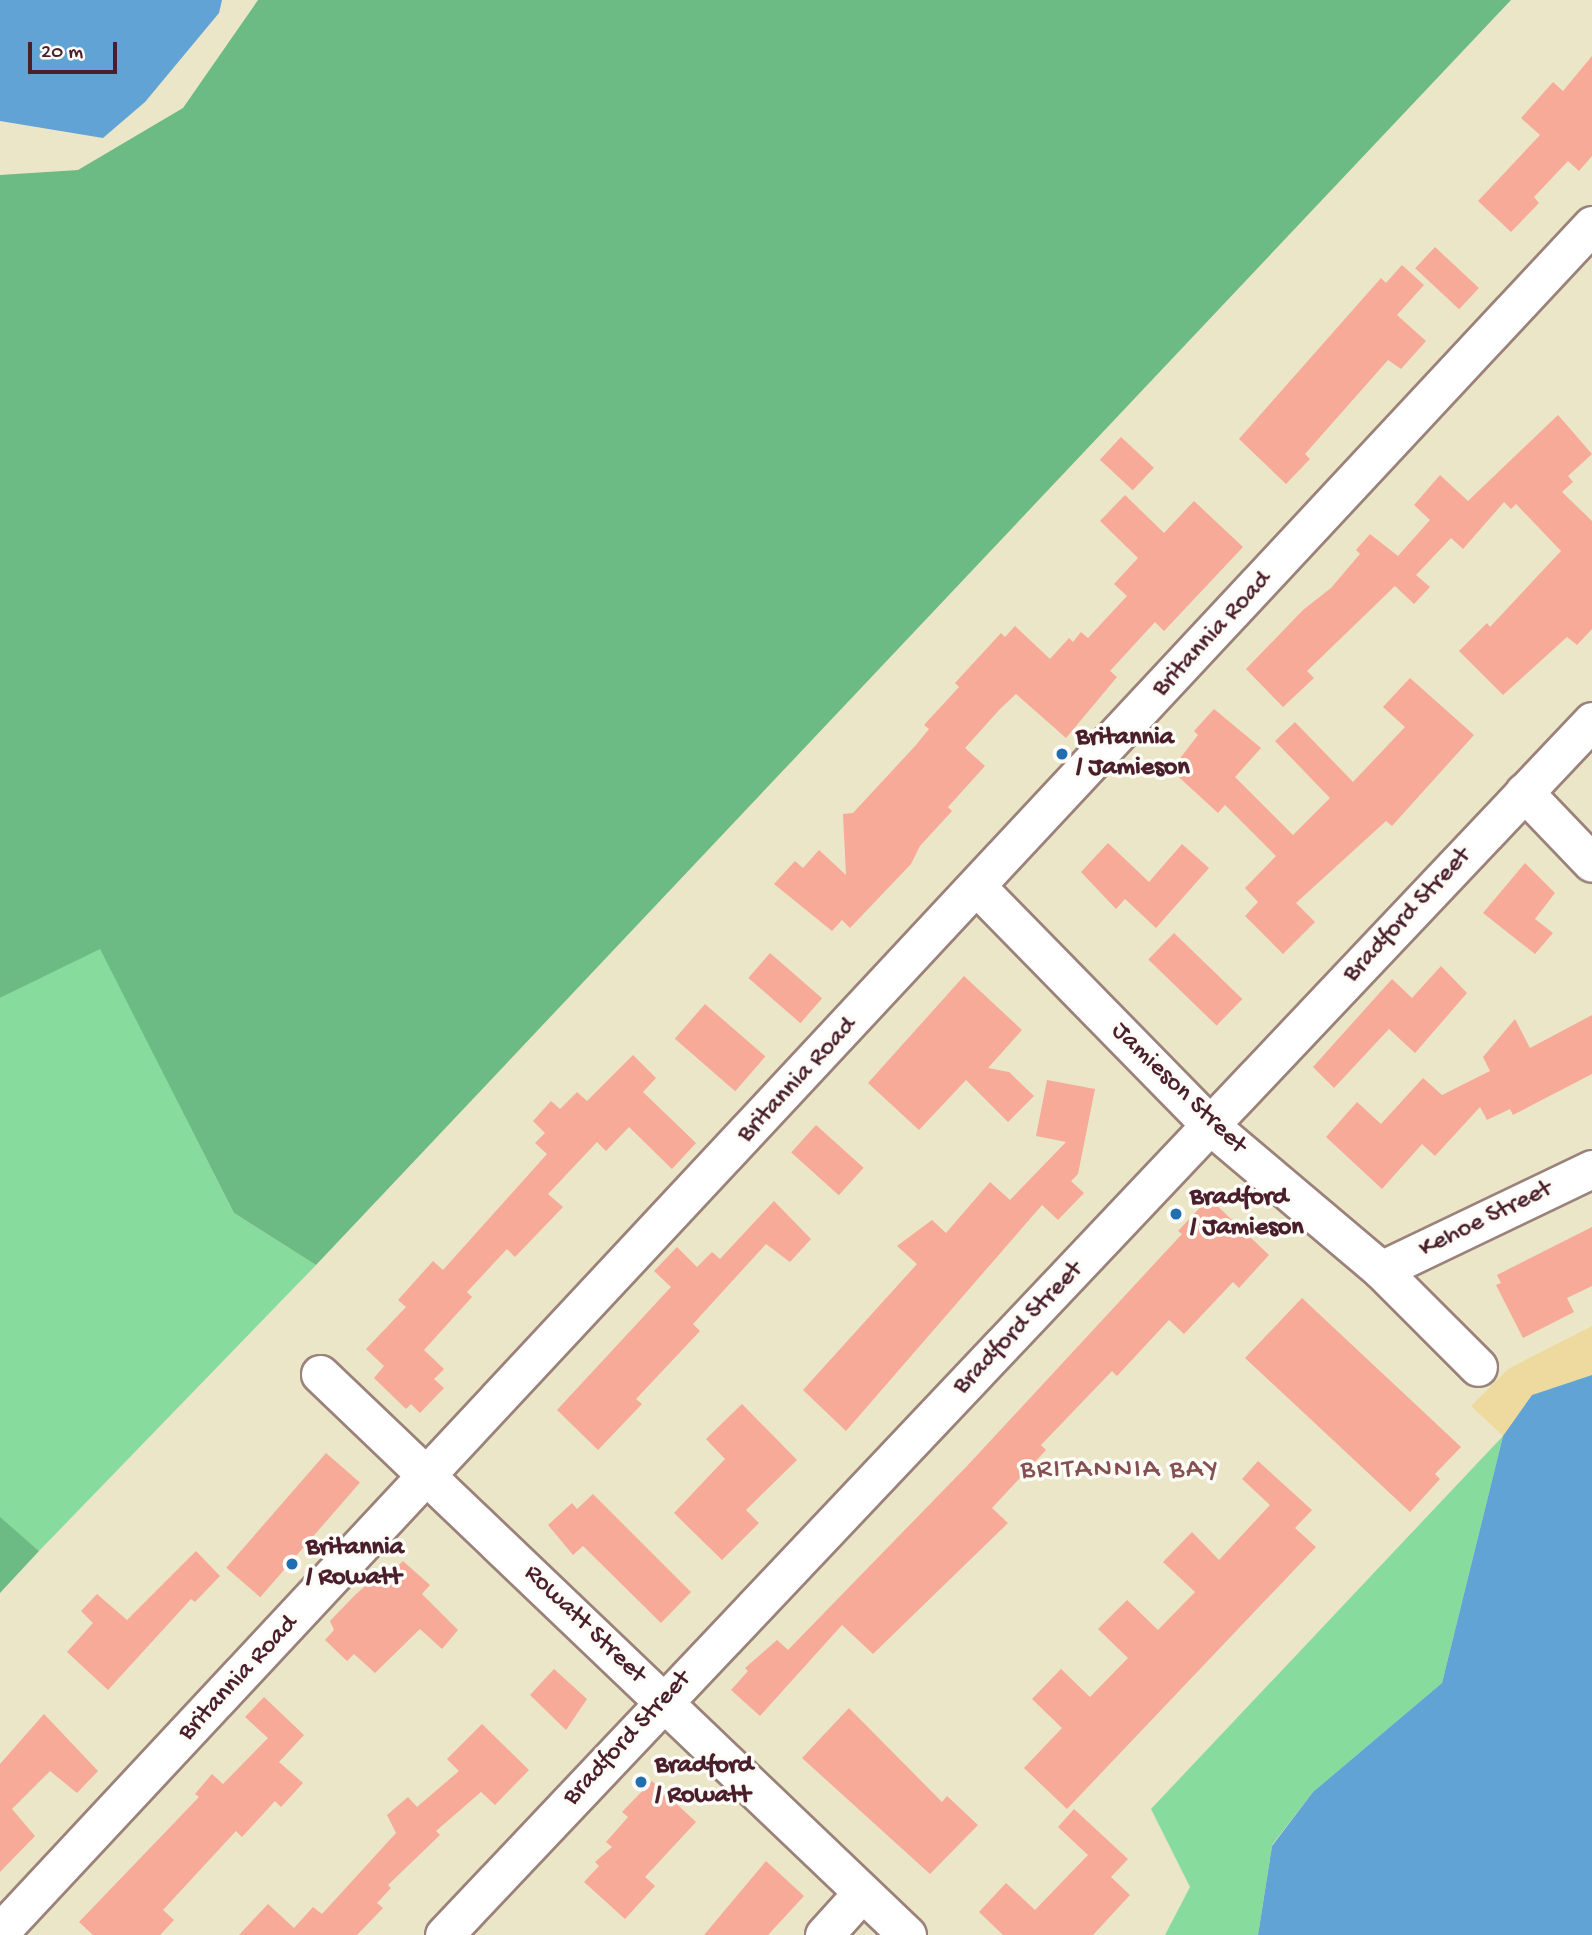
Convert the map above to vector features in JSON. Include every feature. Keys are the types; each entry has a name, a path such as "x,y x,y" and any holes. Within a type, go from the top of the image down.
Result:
{"street":[{"name":"Britannia Road","path":"0,1932 978,888 1592,225"},
{"name":"Bradford Street","path":"444,1935 1212,1127 1592,721"},
{"path":"1524,792 1592,863"},
{"name":"Jamieson Street","path":"978,888 1212,1127 1381,1270 1478,1367"},
{"name":"Kehoe Street","path":"1381,1270 1592,1170"},
{"name":"Rowatt Street","path":"320,1374 430,1475 861,1894 907,1935"},
{"path":"824,1935 861,1894"}],"green space":[{"path":"258,0 1511,0 316,1265 234,1213 100,949 0,998 0,175 78,170 183,108"},
{"path":"100,948 234,1213 316,1265 39,1551 0,1518 0,998"},
{"path":"1503,1436 1442,1683 1313,1792 1272,1845 1258,1935 1165,1935 1190,1887 1151,1809"},
{"path":"0,1517 39,1551 0,1593"}],"sand":[{"path":"1592,1326 1592,1375 1532,1395 1503,1436 1471,1406 1508,1369"}],"water":[{"path":"0,0 222,0 219,13 145,102 103,138 0,121"},
{"path":"1592,1375 1592,1935 1258,1935 1272,1846 1313,1792 1442,1683 1503,1436 1532,1395"}],"building":[{"path":"1592,56 1592,156 1579,171 1568,161 1534,197 1539,203 1511,232 1478,201 1540,135 1521,118 1553,82 1563,91"},
{"path":"1435,247 1479,288 1459,309 1415,268"},
{"path":"1402,265 1424,285 1397,315 1426,341 1401,369 1388,360 1305,454 1310,459 1286,484 1239,439 1381,278 1386,283"},
{"path":"1558,415 1592,454 1568,476 1573,482 1562,492 1592,521 1592,629 1577,645 1567,637 1503,695 1459,651 1487,623 1490,627 1561,551 1516,504 1511,509 1504,502 1463,549 1451,538 1416,575 1430,587 1414,604 1395,586 1307,671 1314,678 1283,707 1246,669 1303,610 1331,588 1360,554 1356,550 1370,534 1398,556 1430,520 1414,505 1440,475 1468,501"},
{"path":"1121,437 1154,468 1133,490 1100,460"},
{"path":"1125,495 1164,533 1194,501 1243,547 1164,631 1155,622 1110,671 1117,677 1066,738 1016,694 965,748 985,766 948,807 952,811 920,846 911,864 850,928 842,920 832,931 774,884 795,861 803,868 819,850 846,875 843,814 853,813 916,745 929,729 924,725 959,687 955,683 1001,633 1005,637 1015,626 1050,659 1069,638 1073,642 1081,632 1088,638 1127,596 1114,584 1138,558 1100,521"},
{"path":"1410,678 1474,735 1392,826 1386,821 1296,903 1315,922 1283,954 1245,916 1258,902 1245,888 1276,856 1225,805 1218,813 1171,770 1198,735 1194,731 1214,709 1261,748 1235,777 1293,835 1330,798 1275,741 1295,722 1353,782 1405,727 1383,707"},
{"path":"1108,843 1149,882 1182,844 1209,868 1156,928 1125,899 1116,909 1081,872"},
{"path":"1525,863 1555,893 1535,919 1553,933 1535,954 1483,913"},
{"path":"1174,933 1242,999 1217,1026 1148,960"},
{"path":"770,953 822,998 800,1023 748,978"},
{"path":"1441,966 1467,993 1415,1053 1389,1029 1334,1088 1313,1067 1392,979 1412,998"},
{"path":"964,976 1022,1030 988,1068 1009,1072 1034,1096 1008,1122 966,1080 919,1130 868,1083"},
{"path":"705,1004 765,1056 735,1091 675,1039"},
{"path":"1592,1015 1592,1074 1513,1115 1510,1109 1487,1120 1480,1107 1435,1156 1422,1144 1382,1189 1326,1137 1357,1102 1381,1124 1423,1078 1442,1095 1490,1071 1483,1057 1515,1019 1530,1048"},
{"path":"633,1055 656,1078 643,1092 696,1143 672,1169 629,1127 606,1151 597,1142 548,1194 563,1207 515,1257 507,1249 467,1292 472,1297 424,1350 444,1369 434,1379 444,1388 420,1413 411,1404 406,1409 374,1378 384,1366 366,1349 406,1307 398,1300 433,1261 443,1270 547,1154 535,1143 545,1133 533,1121 551,1101 560,1109 577,1092 587,1101"},
{"path":"1047,1080 1095,1089 1078,1174 1071,1181 1084,1193 1058,1220 1042,1205 846,1431 803,1390 917,1264 897,1246 932,1220 946,1233 990,1182 1010,1200 1066,1142 1036,1136"},
{"path":"816,1125 864,1168 839,1195 791,1152"},
{"path":"1209,1198 1269,1255 1239,1288 1233,1282 1184,1334 1169,1320 1117,1376 1112,1371 1041,1445 1046,1450 992,1508 1008,1523 873,1654 842,1625 760,1716 731,1690 748,1671 745,1668 777,1640 788,1650 967,1466 1182,1234 1178,1231"},
{"path":"774,1201 811,1239 790,1262 766,1244 693,1324 700,1331 636,1399 642,1404 598,1450 557,1410 671,1287 654,1271 677,1247 697,1267 712,1252 720,1259"},
{"path":"1592,1227 1592,1286 1567,1298 1574,1312 1523,1338 1496,1285 1501,1283 1497,1275"},
{"path":"1302,1298 1461,1447 1435,1474 1440,1479 1410,1512 1245,1358"},
{"path":"742,1404 797,1460 746,1510 759,1523 722,1560 674,1513 725,1459 706,1439"},
{"path":"326,1453 360,1483 260,1597 226,1568"},
{"path":"1258,1461 1312,1510 1295,1528 1316,1547 1067,1809 1024,1768 1062,1728 1032,1699 1061,1669 1090,1697 1128,1658 1098,1629 1127,1600 1158,1630 1195,1592 1163,1562 1192,1532 1219,1560 1270,1505 1242,1479"},
{"path":"593,1494 691,1592 661,1623 583,1546 573,1555 548,1525 572,1503 577,1509"},
{"path":"196,1551 220,1576 195,1602 191,1599 108,1690 67,1652 93,1623 81,1611 97,1594 127,1620"},
{"path":"403,1561 430,1585 422,1594 458,1630 442,1649 420,1629 375,1673 354,1654 347,1661 325,1640 334,1630 330,1621 355,1595 379,1574 384,1579"},
{"path":"554,1669 587,1699 566,1730 530,1695"},
{"path":"264,1697 304,1735 279,1762 303,1783 281,1807 275,1801 242,1837 236,1831 163,1910 174,1920 160,1935 93,1935 79,1922 199,1797 195,1794 212,1774 223,1784 268,1738 245,1717"},
{"path":"849,1708 942,1802 947,1796 978,1825 930,1874 802,1758"},
{"path":"44,1714 98,1771 77,1793 50,1771 12,1809 35,1836 0,1872 0,1764"},
{"path":"482,1724 529,1770 495,1805 481,1792 436,1831 440,1835 388,1885 391,1888 377,1903 383,1908 357,1935 239,1935 268,1904 294,1928 313,1907 322,1914 396,1833 387,1815 408,1797 417,1807 459,1771 447,1759"},
{"path":"652,1781 696,1822 645,1877 655,1886 625,1919 584,1882 599,1866 595,1862 612,1847 606,1842 628,1817 622,1812"},
{"path":"1074,1809 1128,1859 1111,1877 1130,1895 1093,1935 1003,1935 979,1912 1006,1883 1035,1910 1088,1855 1058,1827"},
{"path":"766,1861 804,1896 768,1935 704,1935"}],"place":[{"name":"Britannia / Jamieson","path":"1062,754"},
{"name":"Bradford / Jamieson","path":"1176,1214"},
{"name":"Britannia / Rowatt","path":"292,1564"},
{"name":"Bradford / Rowatt","path":"641,1782"}],"district":[{"name":"BRITANNIA BAY","path":"1120,1471"}]}
